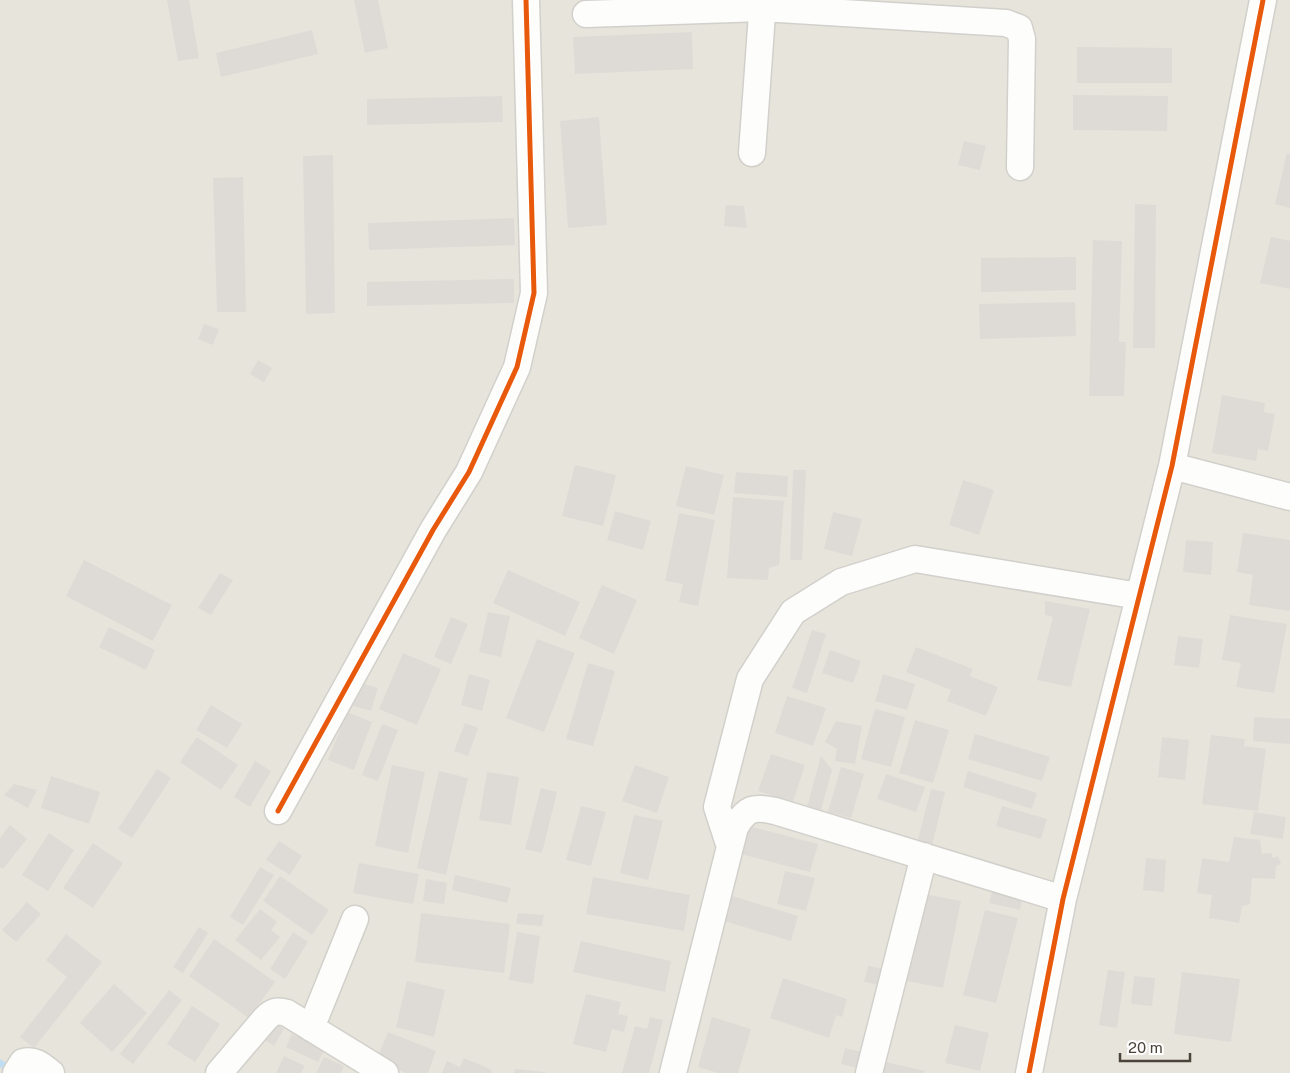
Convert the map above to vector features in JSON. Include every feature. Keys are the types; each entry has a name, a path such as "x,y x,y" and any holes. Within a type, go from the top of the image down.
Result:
{"street":[{"path":"278,811 433,530 469,472 517,367 534,293 526,0"},
{"path":"1029,1073 1063,899 1172,466 1263,0"},
{"path":"586,14 762,4 1006,23 1019,28 1022,39 1020,167"},
{"path":"752,152 762,4"},
{"path":"1172,466 1290,497"},
{"path":"730,847 717,806 750,679 793,612 841,582 915,559 1139,596"},
{"path":"673,1073 734,826 744,813 760,808 1063,899"},
{"path":"869,1073 924,856"},
{"path":"311,1028 355,919"},
{"path":"219,1073 272,1012 279,1010 287,1013 385,1073"},
{"path":"19,1068 30,1060 37,1062 52,1073"}],"shaded area":[{"path":"0,0 1290,0 1290,1073 0,1073"}],"building":[{"path":"167,0 189,0 199,58 178,61"},
{"path":"354,0 378,0 388,48 365,53"},
{"path":"312,30 318,54 221,77 216,53"},
{"path":"692,32 693,69 575,74 573,37"},
{"path":"1077,47 1172,48 1172,83 1077,83"},
{"path":"1073,95 1168,96 1167,131 1073,130"},
{"path":"502,96 503,122 367,125 367,99"},
{"path":"599,117 607,225 568,228 560,121"},
{"path":"964,141 986,146 980,170 958,165"},
{"path":"1287,153 1290,154 1290,208 1275,204"},
{"path":"333,155 335,313 306,314 303,156"},
{"path":"243,177 246,312 217,312 213,178"},
{"path":"1135,204 1156,205 1155,348 1133,348"},
{"path":"726,205 744,206 747,228 724,226"},
{"path":"514,218 515,245 369,250 368,223"},
{"path":"1271,237 1290,241 1290,289 1260,283"},
{"path":"1093,240 1122,241 1119,342 1126,342 1124,396 1089,396"},
{"path":"1076,257 1076,290 981,292 981,258"},
{"path":"514,279 514,303 367,306 367,282"},
{"path":"1075,302 1076,336 980,339 979,304"},
{"path":"204,324 219,329 213,345 198,339"},
{"path":"258,360 272,368 264,382 250,374"},
{"path":"1222,395 1265,403 1264,412 1275,414 1268,451 1258,449 1256,461 1212,453"},
{"path":"575,465 616,475 603,526 562,516"},
{"path":"686,466 724,475 714,515 676,506"},
{"path":"793,470 806,470 802,560 790,560"},
{"path":"736,472 788,476 787,497 734,493"},
{"path":"963,480 994,490 979,535 949,525"},
{"path":"733,497 784,501 779,565 769,568 768,580 727,578"},
{"path":"615,511 651,521 643,550 607,540"},
{"path":"833,512 862,519 852,556 824,549"},
{"path":"679,513 715,520 698,606 679,602 683,584 665,581"},
{"path":"1243,533 1290,540 1290,611 1249,605 1253,575 1237,572"},
{"path":"1186,540 1213,542 1211,575 1183,572"},
{"path":"84,560 172,605 153,641 66,596"},
{"path":"508,570 580,602 565,636 493,603"},
{"path":"220,573 233,580 211,615 198,608"},
{"path":"602,585 637,600 614,654 579,638"},
{"path":"1045,601 1090,609 1071,687 1037,680 1053,617 1045,615"},
{"path":"488,612 510,616 501,657 479,652"},
{"path":"1230,615 1287,624 1274,693 1236,687 1241,663 1222,660"},
{"path":"451,617 468,624 451,664 434,657"},
{"path":"109,627 155,650 146,670 99,647"},
{"path":"812,630 826,634 807,693 792,688"},
{"path":"1178,636 1203,639 1199,668 1174,665"},
{"path":"537,639 575,653 544,732 506,718"},
{"path":"916,647 973,669 970,676 998,687 986,716 947,701 951,690 906,672"},
{"path":"830,650 861,661 853,683 822,673"},
{"path":"403,653 441,669 417,725 379,709"},
{"path":"588,663 615,671 593,746 566,739"},
{"path":"469,674 490,680 482,711 461,705"},
{"path":"883,674 915,684 907,710 875,701"},
{"path":"360,683 378,688 371,711 353,706"},
{"path":"787,696 826,708 813,746 775,733"},
{"path":"211,705 242,724 227,748 196,730"},
{"path":"875,709 905,717 891,767 861,759"},
{"path":"347,712 372,722 354,770 328,760"},
{"path":"1254,717 1290,719 1290,744 1253,741"},
{"path":"915,720 949,730 933,783 899,773"},
{"path":"836,721 862,726 855,764 835,761 837,749 825,742"},
{"path":"465,723 478,728 468,756 454,751"},
{"path":"382,724 398,730 378,781 362,775"},
{"path":"975,734 1050,757 1042,781 968,759"},
{"path":"1211,735 1245,739 1244,746 1266,749 1258,811 1202,804"},
{"path":"197,737 238,765 221,790 180,762"},
{"path":"1162,737 1189,740 1185,780 1158,777"},
{"path":"771,754 805,765 793,802 758,791"},
{"path":"821,756 832,770 821,810 807,807"},
{"path":"255,761 271,771 250,807 234,797"},
{"path":"392,765 425,772 408,853 375,846"},
{"path":"635,765 669,777 657,813 622,801"},
{"path":"841,767 864,774 851,818 828,812"},
{"path":"157,769 171,778 132,838 118,829"},
{"path":"439,771 468,778 446,875 417,868"},
{"path":"968,771 1037,793 1032,809 963,787"},
{"path":"487,772 519,777 511,825 479,820"},
{"path":"886,774 925,787 916,812 877,799"},
{"path":"51,776 100,792 89,824 41,808"},
{"path":"14,784 37,790 28,808 4,795"},
{"path":"541,788 557,792 542,853 525,849"},
{"path":"931,789 945,792 931,850 916,847"},
{"path":"581,806 606,812 591,866 566,860"},
{"path":"1002,806 1047,819 1041,839 996,826"},
{"path":"1254,812 1286,817 1283,839 1250,834"},
{"path":"634,815 663,821 648,880 620,873"},
{"path":"10,825 27,839 3,869 0,867 0,838"},
{"path":"745,825 818,844 810,872 737,853"},
{"path":"49,833 74,850 48,891 22,875"},
{"path":"1234,837 1260,840 1262,854 1271,853 1273,858 1278,856 1281,864 1276,866 1275,879 1252,878 1250,904 1242,906 1239,923 1209,918 1212,895 1197,893 1202,858 1229,862"},
{"path":"279,841 302,856 290,875 266,860"},
{"path":"93,843 123,863 93,908 63,888"},
{"path":"1146,858 1166,860 1164,892 1143,890"},
{"path":"359,863 419,874 413,904 353,893"},
{"path":"260,867 274,875 243,925 230,917"},
{"path":"785,871 815,878 806,911 777,904"},
{"path":"455,875 511,888 507,903 452,890"},
{"path":"280,876 329,910 312,935 263,901"},
{"path":"593,877 690,895 684,931 586,914"},
{"path":"426,879 447,883 444,904 423,901"},
{"path":"992,892 1022,899 1020,910 989,903"},
{"path":"925,894 961,901 943,988 907,981"},
{"path":"729,895 798,916 791,941 721,920"},
{"path":"27,902 41,914 16,942 2,930"},
{"path":"260,909 277,922 271,930 280,937 261,960 235,940"},
{"path":"985,910 1018,918 996,1003 963,995"},
{"path":"421,913 510,924 504,973 415,962"},
{"path":"518,913 544,915 542,926 516,924"},
{"path":"199,927 208,933 183,973 173,967"},
{"path":"293,932 308,942 285,979 270,969"},
{"path":"517,932 540,936 533,984 509,980"},
{"path":"66,934 102,962 34,1048 20,1037 67,977 46,960"},
{"path":"214,939 275,982 249,1018 189,976"},
{"path":"581,941 671,961 665,992 573,972"},
{"path":"868,966 884,969 880,985 864,982"},
{"path":"1108,970 1125,972 1117,1028 1099,1025"},
{"path":"1182,972 1240,979 1231,1042 1174,1034"},
{"path":"1134,976 1155,978 1152,1006 1131,1004"},
{"path":"783,978 847,999 842,1017 836,1015 829,1038 770,1018"},
{"path":"407,981 445,990 434,1037 396,1027"},
{"path":"114,984 147,1013 112,1052 80,1023"},
{"path":"169,990 182,1000 133,1064 120,1054"},
{"path":"586,994 621,1002 618,1014 628,1016 624,1032 612,1029 606,1052 573,1044"},
{"path":"192,1006 220,1024 195,1062 167,1044"},
{"path":"650,1017 663,1020 649,1073 622,1073 635,1026 647,1029"},
{"path":"712,1017 751,1029 738,1073 718,1073 698,1067"},
{"path":"272,1022 284,1029 274,1046 263,1039"},
{"path":"955,1025 989,1033 980,1071 945,1063"},
{"path":"388,1032 436,1051 428,1073 406,1073 376,1061"},
{"path":"292,1034 325,1049 318,1062 286,1047"},
{"path":"845,1048 862,1052 862,1069 841,1064"},
{"path":"284,1056 305,1066 301,1073 276,1073"},
{"path":"324,1057 344,1066 341,1073 316,1073"},
{"path":"464,1058 492,1070 491,1073 442,1073 447,1061 460,1067"},
{"path":"886,1062 925,1071 924,1073 883,1073"},
{"path":"515,1069 545,1072 545,1073 514,1073"}],"waterway":[{"path":"0,1063 12,1071"}],"cycle path":[{"path":"278,811 433,530 469,472 517,367 534,293 526,0"},
{"path":"1029,1073 1063,899 1172,466 1263,0"}]}
